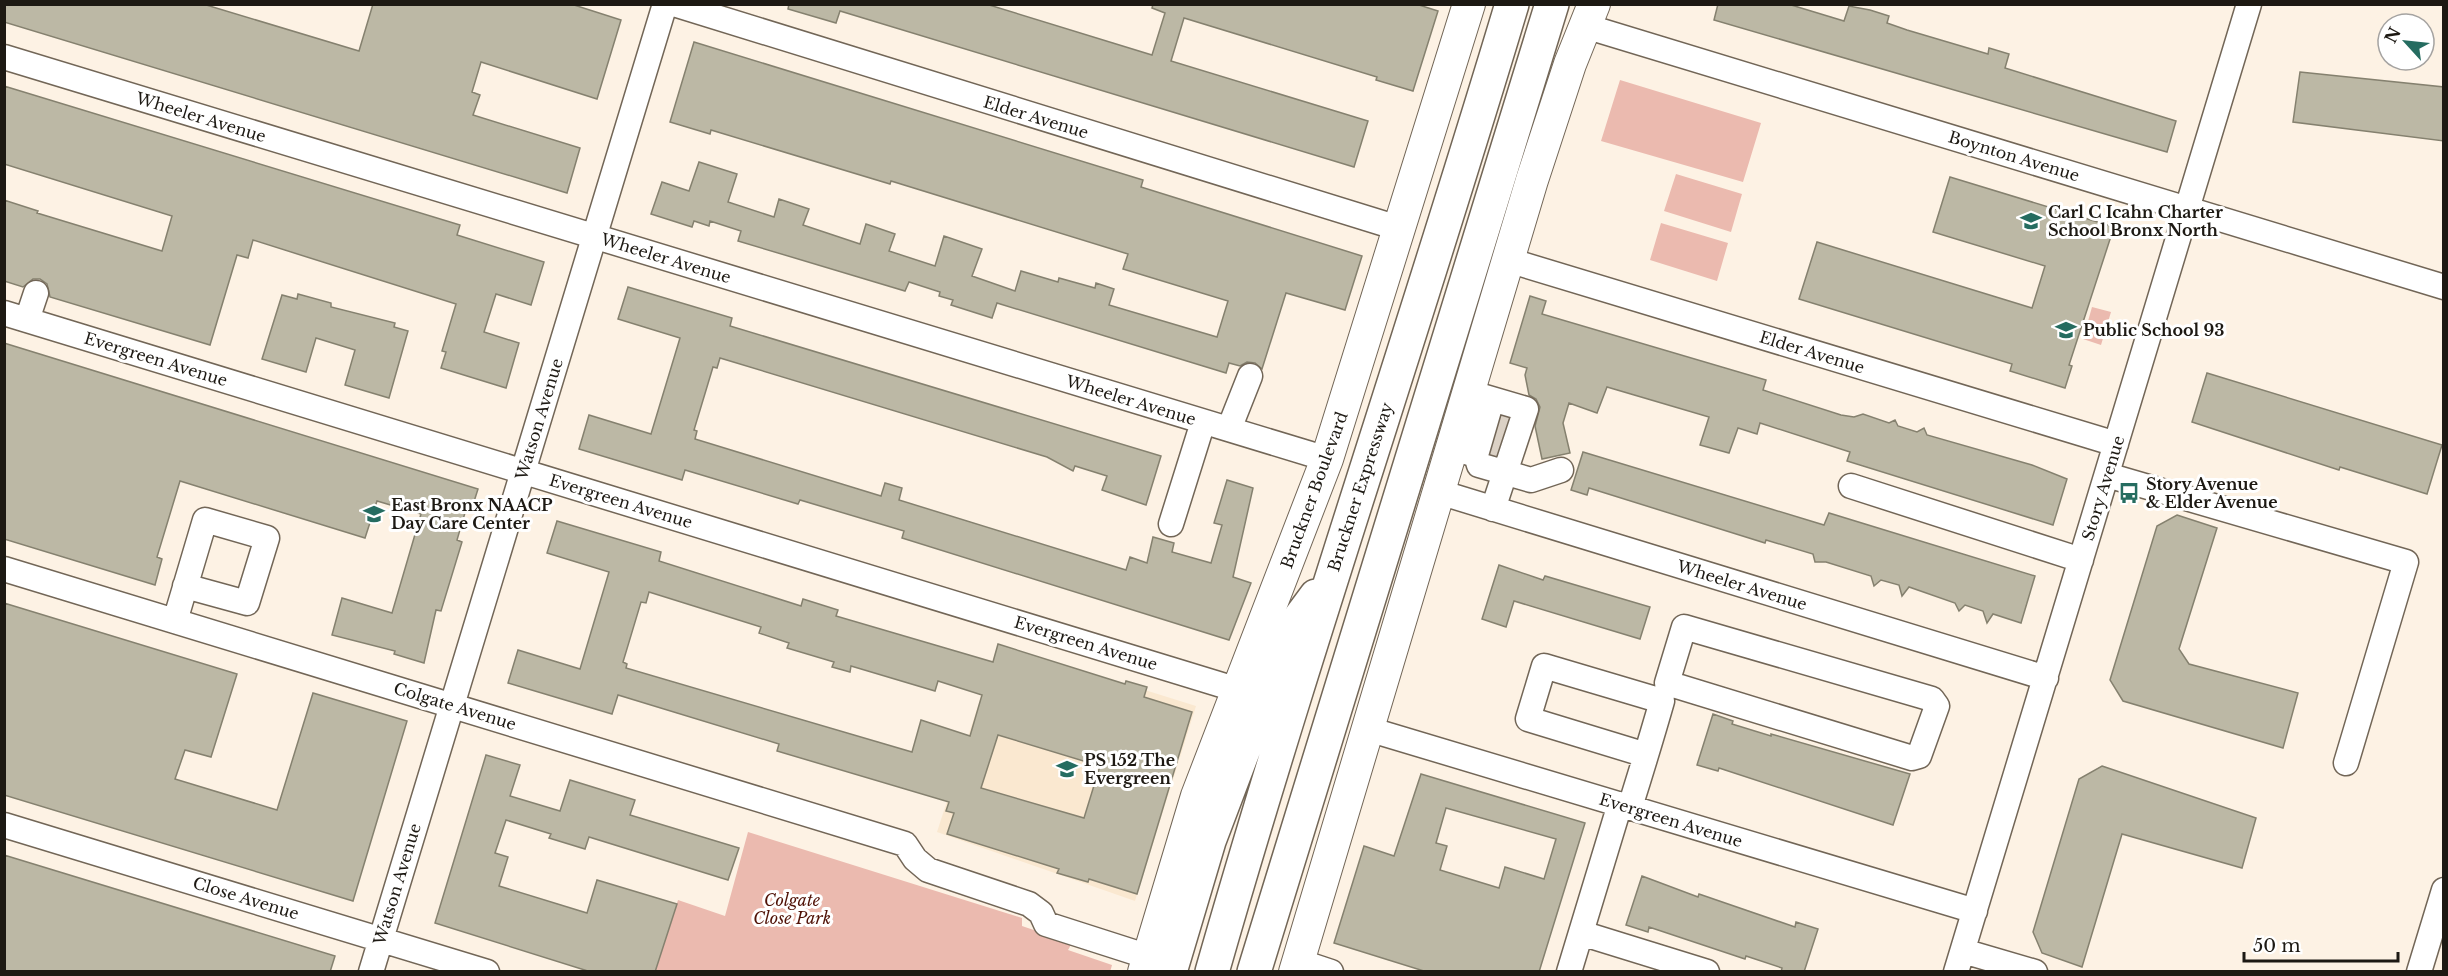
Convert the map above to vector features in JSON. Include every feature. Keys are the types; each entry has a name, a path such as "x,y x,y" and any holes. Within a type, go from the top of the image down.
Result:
{"highway":[{"name":"Bruckner Expressway","path":"1212,972 1331,575 1467,156 1512,4"},
{"path":"1254,972 1552,4"},
{"path":"1540,40 1558,4"},
{"path":"1154,967 1209,841 1287,635 1331,575"}],"main road":[{"name":"Bruckner Boulevard","path":"1154,967 1197,796 1327,459 1469,4"},
{"path":"1297,966 1439,492 1490,431 1508,260 1558,98 1590,15"}],"street":[{"name":"Watson Avenue","path":"370,972 665,4"},
{"name":"Elder Avenue","path":"674,4 1398,228"},
{"name":"Story Avenue","path":"1960,961 2249,4"},
{"name":"Boynton Avenue","path":"1590,15 2187,209 2444,287"},
{"name":"Wheeler Avenue","path":"4,57 1327,459"},
{"name":"Elder Avenue","path":"1508,260 2116,444"},
{"path":"16,316 36,293"},
{"name":"Evergreen Avenue","path":"16,316 1238,690"},
{"path":"1229,429 1250,376"},
{"path":"1171,524 1203,422"},
{"path":"1490,431 1479,465 1531,480 1561,470"},
{"path":"1490,431 1504,474 1493,509"},
{"path":"2107,475 2406,562 2346,763"},
{"path":"1851,486 2081,560"},
{"name":"Wheeler Avenue","path":"1439,492 2046,678"},
{"name":"Colgate Avenue","path":"4,569 905,844 915,859 928,870 1029,904 1041,914 1046,924 1154,967"},
{"path":"175,621 185,586"},
{"path":"1569,972 1625,806 1646,755 1665,692 1682,630 1688,627 1932,699 1937,705 1924,750 1919,756 1912,758 1665,692 1544,666 1528,719 1646,755"},
{"name":"Evergreen Avenue","path":"1368,729 1975,911"},
{"name":"Close Avenue","path":"4,825 487,972"},
{"path":"2419,972 2444,891"},
{"path":"1581,933 1707,972"},
{"path":"1960,961 2035,972"},
{"path":"1297,966 1331,972"}],"shaded area":[{"name":"PS 152 The Evergreen","path":"998,644 1196,706 1135,901 937,832"}],"green space":[{"path":"1620,80 1761,123 1743,182 1601,141"},
{"path":"1676,174 1742,194 1731,232 1664,211"},
{"path":"1661,223 1728,243 1717,281 1650,260"},
{"path":"2092,307 2111,312 2101,345 2083,339"},
{"name":"Colgate Close Park","path":"748,832 1022,918 1022,926 1072,943 1068,950 1112,965 1110,972 655,972 678,900 725,916"}],"building":[{"path":"4,4 203,4 359,51 373,4 571,4 621,20 597,99 481,62 472,92 480,95 473,115 580,148 567,193 4,22"},
{"path":"789,4 986,4 1152,55 1165,13 1152,8 1153,4 1416,4 1438,11 1413,91 1376,80 1377,77 1184,18 1171,61 1368,121 1354,167 840,11 836,23 788,9"},
{"path":"1718,4 1788,4 1844,21 1849,6 1889,16 1887,23 1907,30 1988,54 1989,48 2009,54 2005,68 2176,121 2167,152 1714,20"},
{"path":"694,42 1143,180 1141,187 1362,256 1345,310 1286,293 1262,369 1255,363 1247,362 1240,366 1229,363 1226,373 997,303 992,318 951,305 953,300 939,296 940,292 909,282 905,291 738,241 741,231 710,221 709,226 694,221 692,227 651,214 662,182 689,191 699,162 737,174 728,202 774,217 779,199 809,209 803,225 860,244 866,224 895,234 889,251 935,266 944,236 982,249 972,276 1015,291 1021,271 1058,282 1059,278 1095,288 1096,283 1114,289 1109,305 1217,337 1228,301 1123,269 1128,254 891,181 890,184 711,130 710,134 670,122"},
{"path":"2300,72 2444,87 2444,141 2293,122"},
{"path":"4,86 460,225 457,235 544,262 531,305 496,294 484,332 519,343 506,388 441,368 446,352 442,351 456,304 253,240 248,258 237,255 210,345 50,297 47,284 40,279 33,279 23,287 4,281 4,200 38,211 37,213 162,251 172,216 4,164"},
{"path":"1950,177 2114,227 2069,365 2072,366 2065,388 2010,371 2012,364 1799,299 1817,242 2032,308 2045,266 1933,232"},
{"path":"628,287 732,318 730,326 1161,456 1146,505 1102,490 1107,476 1075,466 1073,471 1047,457 720,358 717,368 713,367 694,430 697,431 695,439 881,496 885,483 902,488 899,500 1126,570 1130,557 1147,563 1153,537 1174,543 1172,552 1211,563 1222,525 1214,523 1227,480 1253,488 1233,577 1251,583 1229,640 902,538 904,531 800,500 798,504 685,470 682,480 579,449 589,415 651,434 680,338 618,319"},
{"path":"298,294 331,303 331,307 395,323 394,327 408,331 389,398 345,385 355,350 316,338 306,372 262,359 282,295 297,299"},
{"path":"1530,296 1546,301 1542,314 1766,380 1763,390 1841,415 1854,417 1863,414 1889,423 1895,420 1898,426 1917,432 1924,428 1927,435 2032,465 2067,479 2053,525 1847,461 1850,452 1760,423 1757,434 1738,428 1729,453 1700,445 1709,417 1607,387 1597,413 1569,403 1563,423 1570,453 1542,459 1535,426 1540,407 1536,399 1529,395 1525,375 1527,368 1510,363"},
{"path":"4,343 478,489 472,508 467,506 457,540 462,542 441,611 436,610 424,663 394,654 395,651 332,635 342,598 392,613 421,514 377,501 365,538 180,481 157,557 162,559 155,585 4,539"},
{"path":"2207,373 2442,445 2427,494 2340,467 2339,470 2192,422"},
{"path":"1502,417 1508,419 1496,455 1491,454"},
{"path":"1583,452 1824,525 1829,513 2035,576 2021,623 1993,614 1987,623 1983,611 1965,605 1959,611 1955,603 1909,587 1902,596 1899,585 1881,580 1874,586 1871,576 1826,562 1815,562 1813,554 1766,540 1765,543 1589,488 1587,495 1571,490"},
{"path":"2177,515 2217,528 2179,649 2189,664 2298,693 2283,748 2123,701 2110,680 2157,526"},
{"path":"557,521 661,552 659,561 801,606 803,599 838,610 836,616 993,662 998,644 1125,684 1126,681 1147,687 1144,697 1192,712 1137,894 1089,879 1088,882 1057,873 1059,869 947,834 954,813 946,811 949,802 777,751 779,744 618,695 612,714 508,683 518,650 580,669 609,572 547,553","holes":["649,592 761,627 759,633 789,643 787,648 834,662 832,667 850,672 851,666 935,691 938,681 982,695 970,736 921,720 912,752 626,668 627,664 623,662 641,602 646,603","998,735 1100,766 1084,818 981,788"]},
{"path":"1499,565 1543,580 1545,576 1650,607 1640,639 1514,601 1506,627 1482,619"},
{"path":"4,603 237,674 211,757 185,750 175,779 277,810 313,693 407,721 353,901 4,795"},
{"path":"1713,714 1733,721 1732,724 1771,736 1771,734 1910,774 1893,825 1719,768 1718,771 1697,765"},
{"path":"486,755 520,765 510,796 560,811 570,780 635,800 630,815 739,848 728,880 589,837 585,849 549,838 551,834 506,820 495,853 508,857 499,886 587,913 597,880 677,904 655,972 591,972 435,923"},
{"path":"2102,766 2256,818 2242,868 2122,834 2082,967 2042,953 2033,932 2079,779"},
{"path":"1421,774 1585,823 1539,972 1427,972 1334,943 1364,846 1394,856","holes":["1446,808 1556,839 1544,879 1505,867 1499,888 1440,870 1447,846 1436,843"]},
{"path":"4,855 335,956 330,972 4,972"},
{"path":"1642,876 1698,897 1699,894 1795,927 1796,922 1818,929 1804,972 1781,972 1782,968 1746,956 1745,959 1649,927 1648,932 1626,925"}],"tunnel":[{"path":"1491,421 1509,426"},
{"path":"1485,441 1502,447"}],"place":[{"name":"Carl C Icahn Charter School Bronx North","path":"2031,221"},
{"name":"Public School 93","path":"2066,330"},
{"name":"Story Avenue & Elder Avenue","path":"2129,493"},
{"name":"East Bronx NAACP Day Care Center","path":"374,514"},
{"name":"PS 152 The Evergreen","path":"1067,769"}]}
